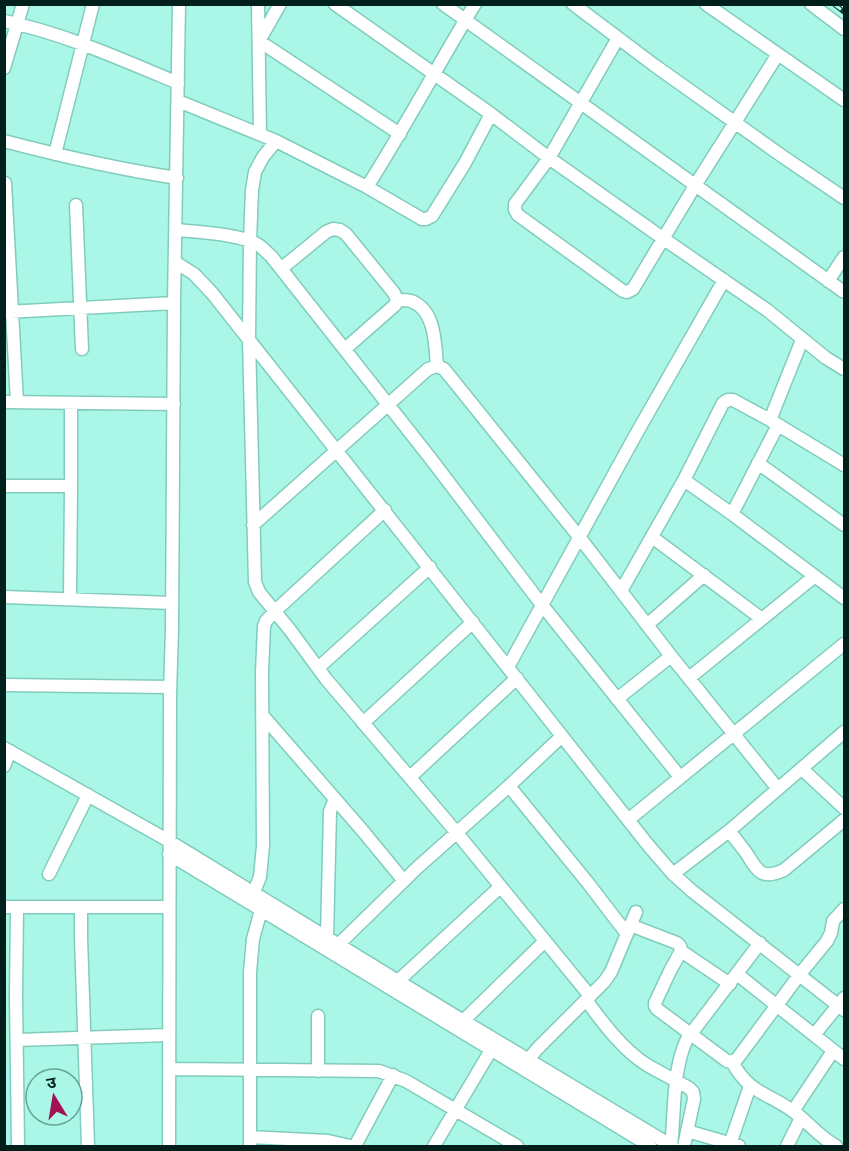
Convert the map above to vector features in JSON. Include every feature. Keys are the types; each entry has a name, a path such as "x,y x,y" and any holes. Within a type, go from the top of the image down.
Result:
{"street":[{"path":"4,68 23,4"},
{"path":"55,154 93,4"},
{"path":"169,1146 170,687 179,4"},
{"path":"258,4 260,133"},
{"path":"259,41 280,4"},
{"path":"334,4 767,310 802,340 844,369"},
{"path":"443,4 844,292"},
{"path":"367,187 475,4"},
{"path":"573,4 735,123 844,198"},
{"path":"706,4 844,100"},
{"path":"812,4 844,29"},
{"path":"4,21 82,44 178,83"},
{"path":"618,38 549,158 515,204 515,210 518,215 627,292 633,289 778,54"},
{"path":"259,41 400,134"},
{"path":"178,101 260,133 367,187 422,219 432,216 465,164 491,114"},
{"path":"4,141 140,173 177,178"},
{"path":"276,141 255,172 252,190 249,339 255,582 260,592 318,668 545,941 588,998 599,1017 631,1053 693,1092 694,1099 684,1146"},
{"path":"5,183 11,402 174,404"},
{"path":"76,205 82,349"},
{"path":"282,268 333,228 340,230 352,241 394,293 397,300 395,305 345,349"},
{"path":"176,230 229,236 250,241 260,245 282,268 542,605 680,777"},
{"path":"828,280 844,257"},
{"path":"175,262 194,274 212,293 673,874 800,974 843,1004 814,1035"},
{"path":"508,667 724,280"},
{"path":"397,300 411,301 422,308 429,317 437,366"},
{"path":"8,311 174,303"},
{"path":"732,514 758,463 802,340"},
{"path":"254,525 428,369 437,366 444,369 778,789"},
{"path":"621,591 684,480 723,403 728,400 733,400 844,465"},
{"path":"69,599 71,403"},
{"path":"758,463 844,525"},
{"path":"684,480 844,598"},
{"path":"4,486 71,486"},
{"path":"252,898 260,877 263,846 264,626 275,611 385,510"},
{"path":"652,537 762,619"},
{"path":"318,668 430,567"},
{"path":"648,625 704,574"},
{"path":"689,678 815,576"},
{"path":"4,597 172,603"},
{"path":"363,723 473,622"},
{"path":"628,820 844,644"},
{"path":"617,699 671,656"},
{"path":"410,777 517,678"},
{"path":"4,685 170,687"},
{"path":"263,716 404,881"},
{"path":"673,874 729,831 844,732"},
{"path":"339,944 562,736"},
{"path":"4,766 7,749 88,795 169,848 252,898 339,944 463,1021 524,1064 650,1146"},
{"path":"802,768 844,808"},
{"path":"509,786 628,930 677,943 681,951 777,1005 844,1059"},
{"path":"49,874 88,795"},
{"path":"327,937 330,811 335,799"},
{"path":"729,831 757,870 774,875 784,870 844,820"},
{"path":"398,981 500,887"},
{"path":"252,898 261,910 491,1050 524,1064 671,1146 677,1080 683,1048 691,1034 760,943"},
{"path":"18,1146 17,1040 11,907 169,907"},
{"path":"81,908 88,1146"},
{"path":"732,1062 737,1059 827,941 833,921 844,909"},
{"path":"261,910 253,939 250,972 250,1142 328,1140 350,1146"},
{"path":"524,1064 611,972 636,912"},
{"path":"463,1021 545,941"},
{"path":"681,951 670,970 655,1006 727,1061 732,1062 750,1086 797,1114 817,1133 836,1146"},
{"path":"318,1016 318,1071"},
{"path":"17,1040 169,1035"},
{"path":"434,1146 491,1050"},
{"path":"787,1146 797,1114 832,1051"},
{"path":"169,1069 379,1071 406,1081 517,1146"},
{"path":"355,1146 393,1075"},
{"path":"687,1131 734,1145 750,1086"}],"railway":[{"path":"834,4 844,12"}]}
